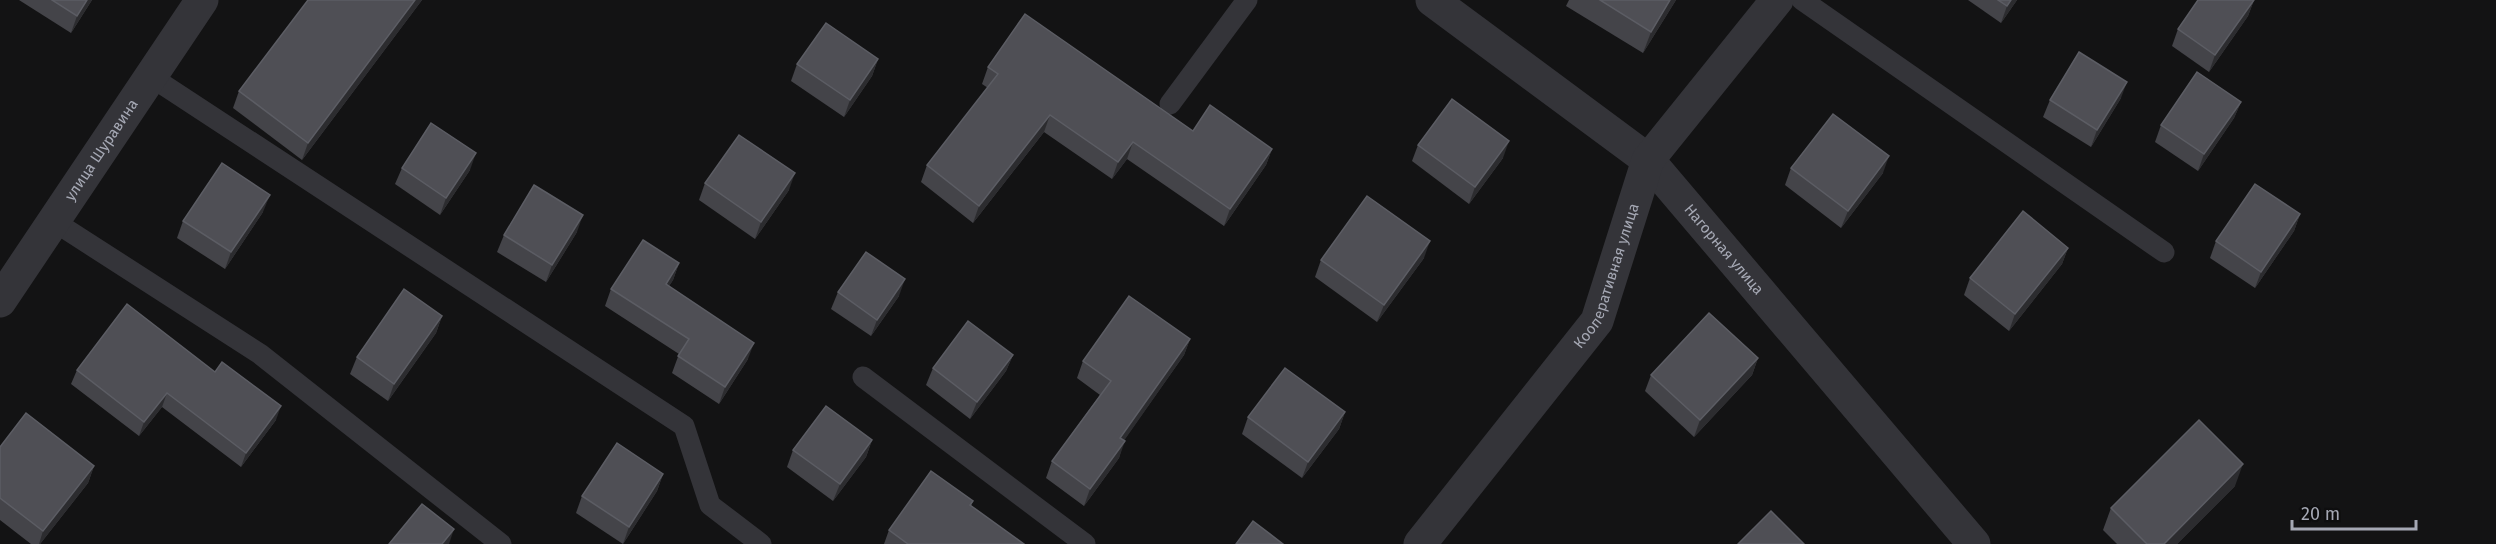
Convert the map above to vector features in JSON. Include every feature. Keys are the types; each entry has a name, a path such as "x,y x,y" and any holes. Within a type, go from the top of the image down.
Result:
{"street":[{"name":"улица Шуравина","path":"0,301 202,0"},
{"name":"Нагорная улица","path":"1432,0 1648,160 1974,544"},
{"name":"Кооперативная улица","path":"1420,544 1597,321 1648,160 1777,0"}],"lane":[{"path":"1170,104 1247,0"},
{"path":"1802,0 2164,252"},
{"path":"150,76 684,426 710,506 761,544"},
{"path":"55,222 260,354 501,544"},
{"path":"863,377 1085,544"}],"building":[{"path":"52,0 87,0 77,16"},
{"path":"308,0 415,0 308,143 239,91"},
{"path":"1600,0 1670,0 1651,32"},
{"path":"1998,0 2011,0 2007,6"},
{"path":"2198,0 2254,0 2215,55 2178,29"},
{"path":"1025,14 1193,131 1210,105 1272,149 1230,209 1133,142 1118,162 1050,115 979,206 927,165 998,74 988,67"},
{"path":"826,23 878,59 850,100 797,64"},
{"path":"2079,52 2127,82 2097,130 2050,100"},
{"path":"2197,72 2241,102 2204,154 2161,125"},
{"path":"1452,99 1509,141 1475,187 1418,145"},
{"path":"1833,114 1889,156 1848,211 1791,168"},
{"path":"431,123 476,153 446,198 402,168"},
{"path":"739,135 795,173 761,222 705,183"},
{"path":"222,163 270,195 231,252 183,221"},
{"path":"2255,184 2300,214 2261,272 2216,241"},
{"path":"534,185 583,215 552,265 504,235"},
{"path":"1367,196 1430,241 1384,305 1321,260"},
{"path":"2023,211 2068,248 2015,314 1970,278"},
{"path":"643,240 679,263 666,284 754,343 725,387 678,356 689,339 611,289"},
{"path":"866,252 905,279 877,320 838,292"},
{"path":"404,289 442,316 394,384 357,357"},
{"path":"1129,296 1190,339 1120,438 1125,441 1090,489 1052,461 1111,381 1083,361"},
{"path":"127,304 215,372 222,362 281,406 246,453 167,393 144,422 77,370"},
{"path":"1709,313 1758,358 1700,420 1651,375"},
{"path":"968,321 1013,355 977,402 933,368"},
{"path":"1285,368 1345,412 1308,462 1248,417"},
{"path":"826,406 872,440 840,484 793,450"},
{"path":"26,413 94,466 43,531 0,498 0,447"},
{"path":"2199,420 2243,464 2164,544 2147,544 2111,508"},
{"path":"617,443 663,474 629,527 582,496"},
{"path":"931,471 973,501 970,505 1024,544 908,544 889,530"},
{"path":"422,504 454,529 442,544 389,544"},
{"path":"1771,511 1804,544 1738,544"},
{"path":"1253,521 1283,544 1236,544"}]}
